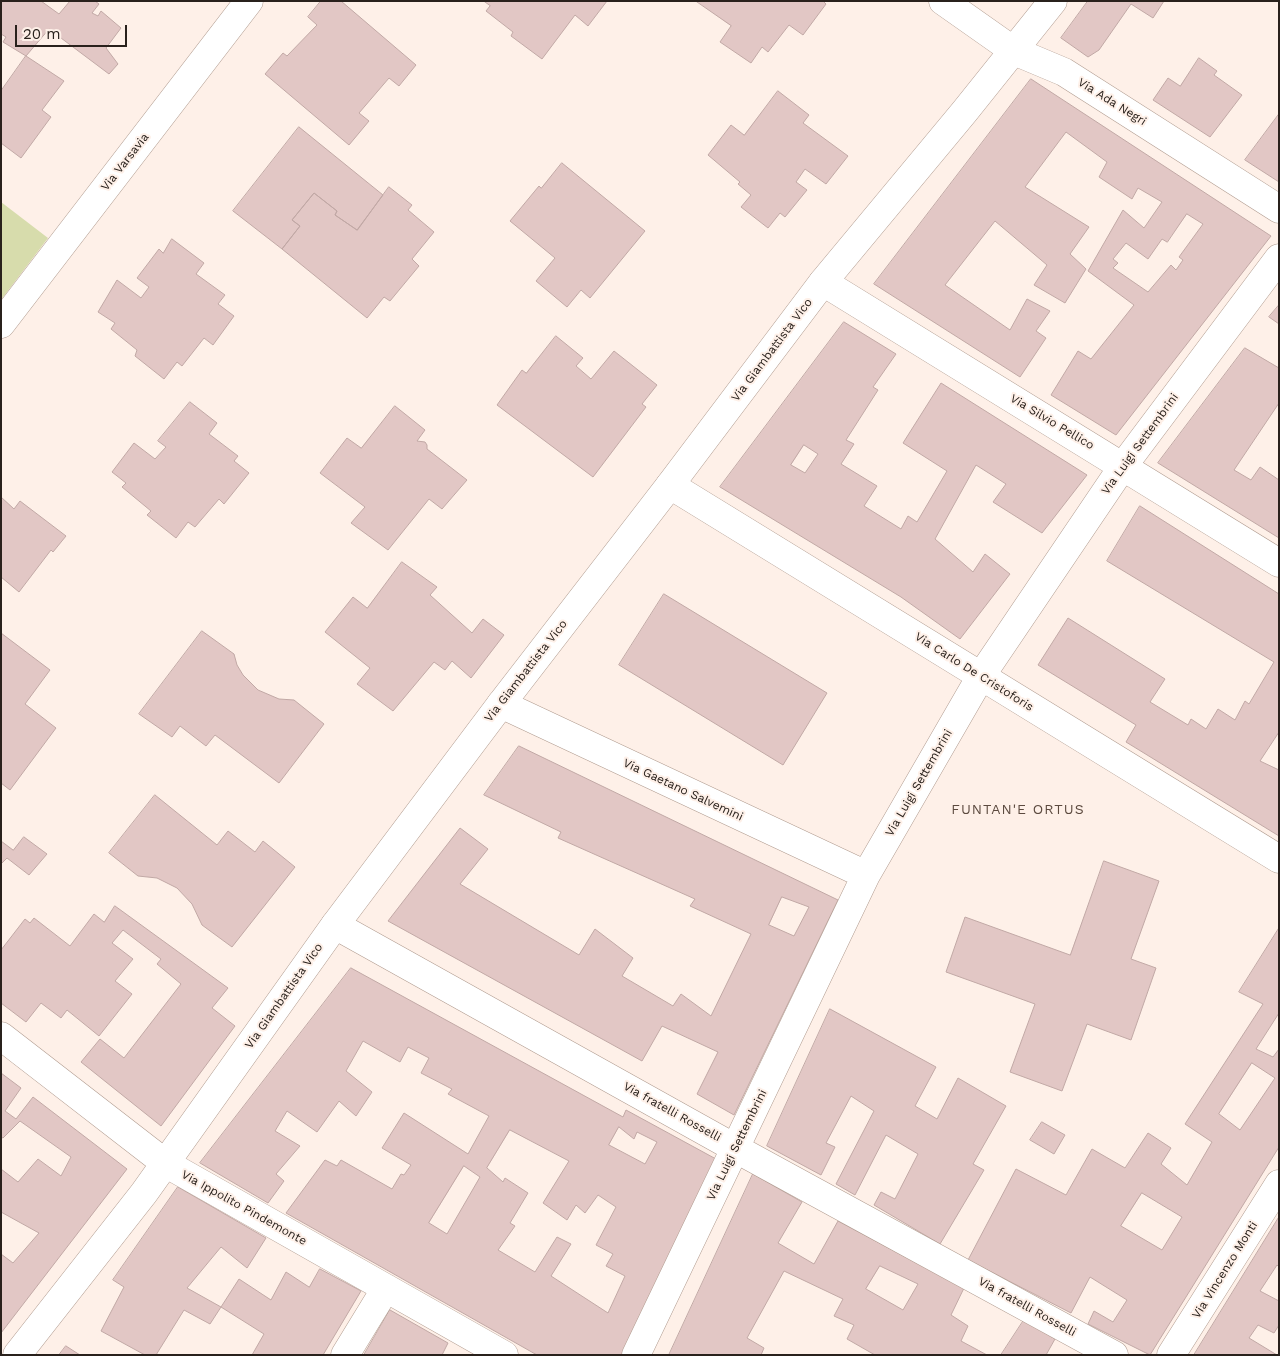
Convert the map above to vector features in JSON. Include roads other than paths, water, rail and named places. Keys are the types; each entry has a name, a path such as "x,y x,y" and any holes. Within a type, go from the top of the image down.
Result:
{"street":[{"name":"Via Varsavia","path":"1,324 249,1"},
{"name":"Via Ada Negri","path":"943,1 1014,51 1064,72 1279,209"},
{"name":"Via Giambattista Vico","path":"17,1355 144,1193 335,925 500,704 670,485 823,282 1014,51 1052,1"},
{"name":"Via Luigi Settembrini","path":"636,1355 866,875 981,676 1122,466 1279,258"},
{"name":"Via Silvio Pellico","path":"823,282 1279,563"},
{"name":"Via Carlo De Cristoforis","path":"670,485 1279,859"},
{"name":"Via Gaetano Salvemini","path":"500,704 866,875"},
{"name":"Via fratelli Rosselli","path":"335,925 1114,1355"},
{"name":"Via Ippolito Pindemonte","path":"1,1036 165,1163 504,1355"},
{"name":"Via Vincenzo Monti","path":"1171,1355 1279,1184"},
{"path":"345,1355 386,1288"}],"district":[{"name":"FUNTAN'E ORTUS","path":"1018,810"}]}
